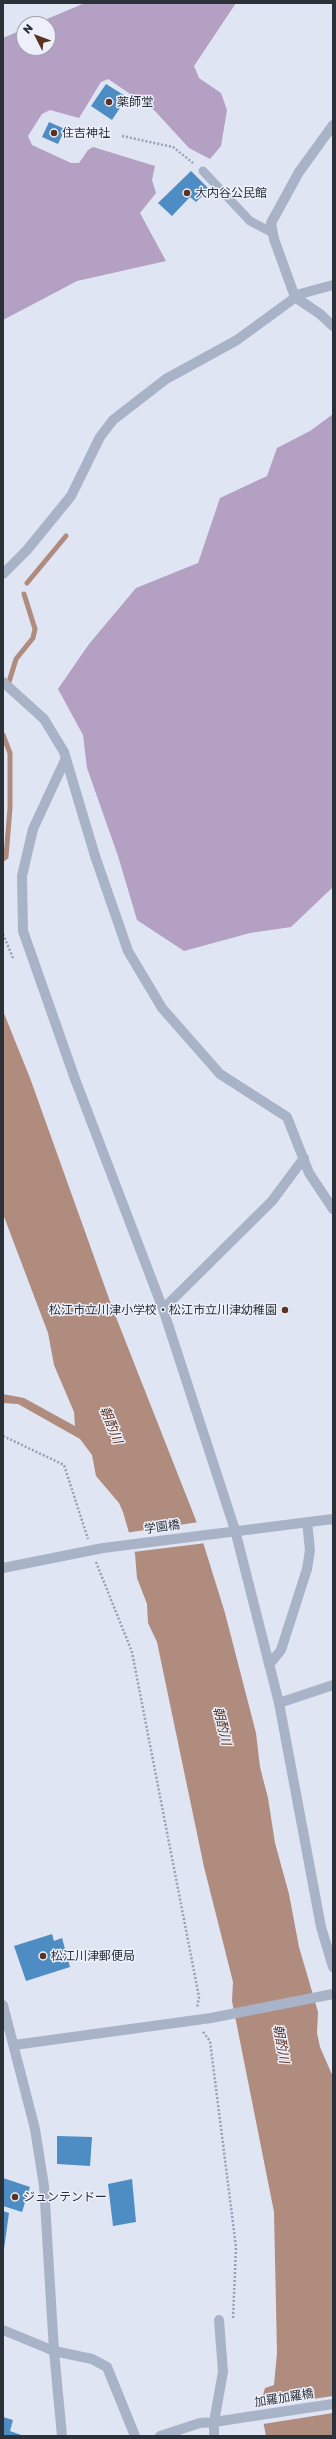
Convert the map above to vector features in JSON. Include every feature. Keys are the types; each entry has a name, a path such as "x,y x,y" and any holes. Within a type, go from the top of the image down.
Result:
{"street":[{"path":"333,125 299,172 271,224 295,297 320,314 333,326"},
{"path":"3,574 27,550 71,496 100,437 113,420 166,379 237,340 295,297 317,288 333,285"},
{"path":"3,682 44,719 66,758 95,856 128,951 162,1008 220,1074 287,1117 310,1173 333,1209"},
{"path":"66,758 33,829 22,876 23,930 75,1079 163,1309 235,1530 279,1703 321,1927 333,1967"},
{"path":"163,1309 272,1201 304,1158"},
{"name":"学園橋","path":"3,1568 103,1548 235,1530 333,1519"},
{"path":"269,1665 281,1650 307,1569 310,1550 307,1522"},
{"path":"279,1703 333,1686"},
{"path":"14,2044 194,2021 331,1994"},
{"path":"3,2005 7,2030 14,2044 35,2129 44,2186 54,2351 62,2436"},
{"path":"214,2436 214,2422 223,2372 219,2320"},
{"path":"3,2330 54,2351 92,2359 107,2367 135,2436"},
{"name":"加羅加羅橋","path":"160,2436 200,2423 333,2404"}],"lane":[{"path":"203,171 250,221 273,233"}],"path":[{"path":"122,136 173,147 203,171"},
{"path":"3,934 13,958"},
{"path":"3,1436 64,1465 92,1550 132,1652 199,1998 194,2021 210,2041 236,2247 233,2325"}],"shaded area":[{"path":"85,3 236,3 194,66 199,78 221,93 227,110 221,146 210,159 189,148 154,110 108,79 101,82 79,118 50,110 42,114 28,136 32,145 71,163 79,163 88,150 93,147 155,166 152,180 156,193 140,213 166,261 77,281 3,320 3,38 16,32 16,56 56,56 56,16 54,16"},
{"path":"333,414 333,887 291,927 250,933 184,951 137,920 118,856 87,768 83,735 58,689 89,644 136,588 198,563 220,498 267,476 277,448 310,431"}],"water":[{"name":"朝酌川","path":"3,1011 30,1078 112,1307 197,1523 225,1613 256,1733 260,1767 268,1798 275,1843 289,1894 299,1947 318,2012 317,2033 320,2047 333,2077 333,2436 266,2436 260,2406 265,2388 274,2385 277,2353 274,2212 232,2001 233,1982 204,1867 157,1642 148,1623 147,1604 137,1578 135,1554 123,1512 119,1503 96,1476 92,1455 80,1439 18,1404 3,1403 3,1394 24,1398 75,1426 74,1412 54,1365 48,1333 3,1214"}],"pier":[{"path":"199,1522 206,1543 133,1552 125,1533"},
{"path":"333,2396 333,2413 263,2424 259,2407"}],"building":[{"name":"薬師堂","path":"106,84 127,97 112,120 91,106"},
{"name":"住吉神社","path":"49,122 65,129 58,144 42,137"},
{"name":"大内谷公民館","path":"191,171 209,189 196,202 190,197 172,216 158,203"},
{"name":"松江川津郵便局","path":"52,1934 54,1941 62,1938 70,1967 26,1981 14,1946"},
{"path":"57,2136 92,2137 90,2166 57,2164"},
{"name":"ジュンテンドー","path":"3,2178 30,2187 22,2212 3,2206"},
{"path":"132,2179 136,2222 113,2226 108,2184"},
{"path":"3,2211 9,2213 4,2249 3,2249"},
{"path":"3,2417 13,2420 10,2431 24,2436 3,2436"}],"waterway":[{"path":"27,583 66,536"},
{"path":"9,682 16,659 33,638 35,629 24,594"},
{"path":"3,735 10,753 10,808 6,857 3,859"}],"place":[{"name":"薬師堂","path":"109,102"},
{"name":"住吉神社","path":"54,133"},
{"name":"大内谷公民館","path":"187,193"},
{"name":"松江市立川津小学校・松江市立川津幼稚園","path":"285,1310"},
{"name":"松江川津郵便局","path":"43,1956"},
{"name":"ジュンテンドー","path":"15,2197"}]}
